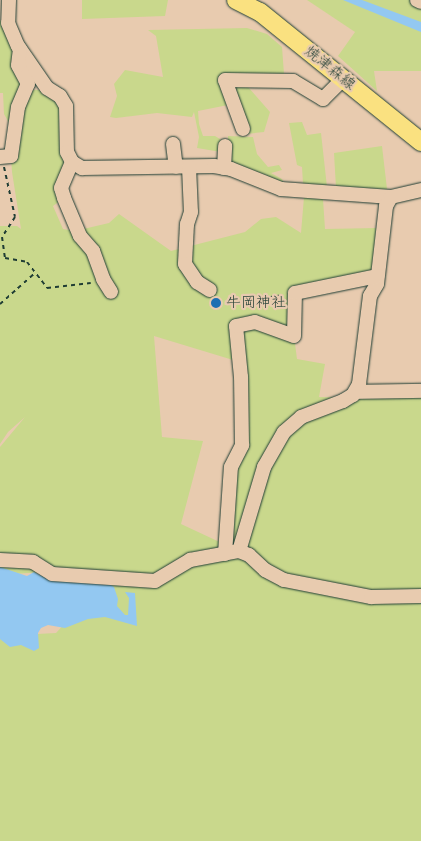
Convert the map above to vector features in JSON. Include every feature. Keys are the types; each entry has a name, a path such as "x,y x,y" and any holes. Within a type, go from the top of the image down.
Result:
{"main road":[{"name":"焼津森線","path":"236,0 260,12 421,142"}],"street":[{"path":"9,0 4,15 20,48 46,88 60,96 66,106 67,152 72,162 82,168 224,168 281,188 391,196 421,190"},
{"path":"416,0 421,2"},
{"path":"1,158 11,156 18,107 28,84 18,65 20,48"},
{"path":"243,128 225,80 293,81 323,99 343,79"},
{"path":"173,144 182,167 191,212 187,224 185,264 197,282 210,290"},
{"path":"224,168 225,146"},
{"path":"72,162 61,188 80,236 93,250 109,289"},
{"path":"232,553 264,467 284,432 301,417 343,402 355,392 359,384 370,296 376,284 386,206 391,196"},
{"path":"232,553 231,467 242,445 236,326 255,322 294,336 295,293 377,276"},
{"path":"355,392 421,391"},
{"path":"0,560 33,562 52,574 155,581 190,560 232,553 249,556 265,570 293,583 371,597 421,596"}],"path":[{"path":"1,158 15,217 2,237 5,258 27,262 47,288 90,282 109,289"},
{"path":"0,304 35,274"},
{"path":"237,302 295,293"}],"green space":[{"path":"82,0 168,0 165,16 82,19"},
{"path":"307,0 416,0 421,2 421,71 374,71 377,91 338,56 355,32"},
{"path":"2,20 29,90 39,90 61,97 66,174 64,198 53,206 63,229 79,232 79,230 109,223 119,214 171,251 245,232 261,219 276,217 301,233 304,197 323,199 325,229 376,228 373,270 295,293 294,336 297,359 325,364 319,397 366,398 421,391 421,841 0,841 0,636 56,633 68,620 45,572 13,574 0,571 0,447 25,417 8,432 0,444 0,226 17,226 21,229 12,172 9,123 4,114 3,93 0,93 0,21","holes":["154,336 233,360 242,439 226,545 181,524 203,441 162,437"]},
{"path":"247,28 267,34 282,47 284,74 241,79 270,112 264,132 246,134 233,104 198,111 199,124 203,136 215,136 220,139 225,146 221,152 197,148 199,137 194,112 192,117 157,113 116,118 110,117 117,96 114,84 125,70 163,77 156,36 148,30"},
{"path":"302,122 307,135 321,133 327,187 303,184 302,167 297,165 289,123"},
{"path":"228,136 253,137 257,154 268,167 279,165 282,170 271,173 282,179 283,182 273,181 266,175 228,163"},
{"path":"382,146 387,189 336,188 334,153"}],"water":[{"path":"343,0 362,0 421,22 421,32"},
{"path":"0,567 27,576 34,572 46,578 108,583 114,587 118,599 117,606 125,615 128,615 129,598 125,592 135,593 137,626 105,617 88,619 65,628 48,625 41,628 38,633 39,648 34,651 21,645 10,647 0,639"}],"place":[{"name":"牛岡神社","path":"216,303"}]}
